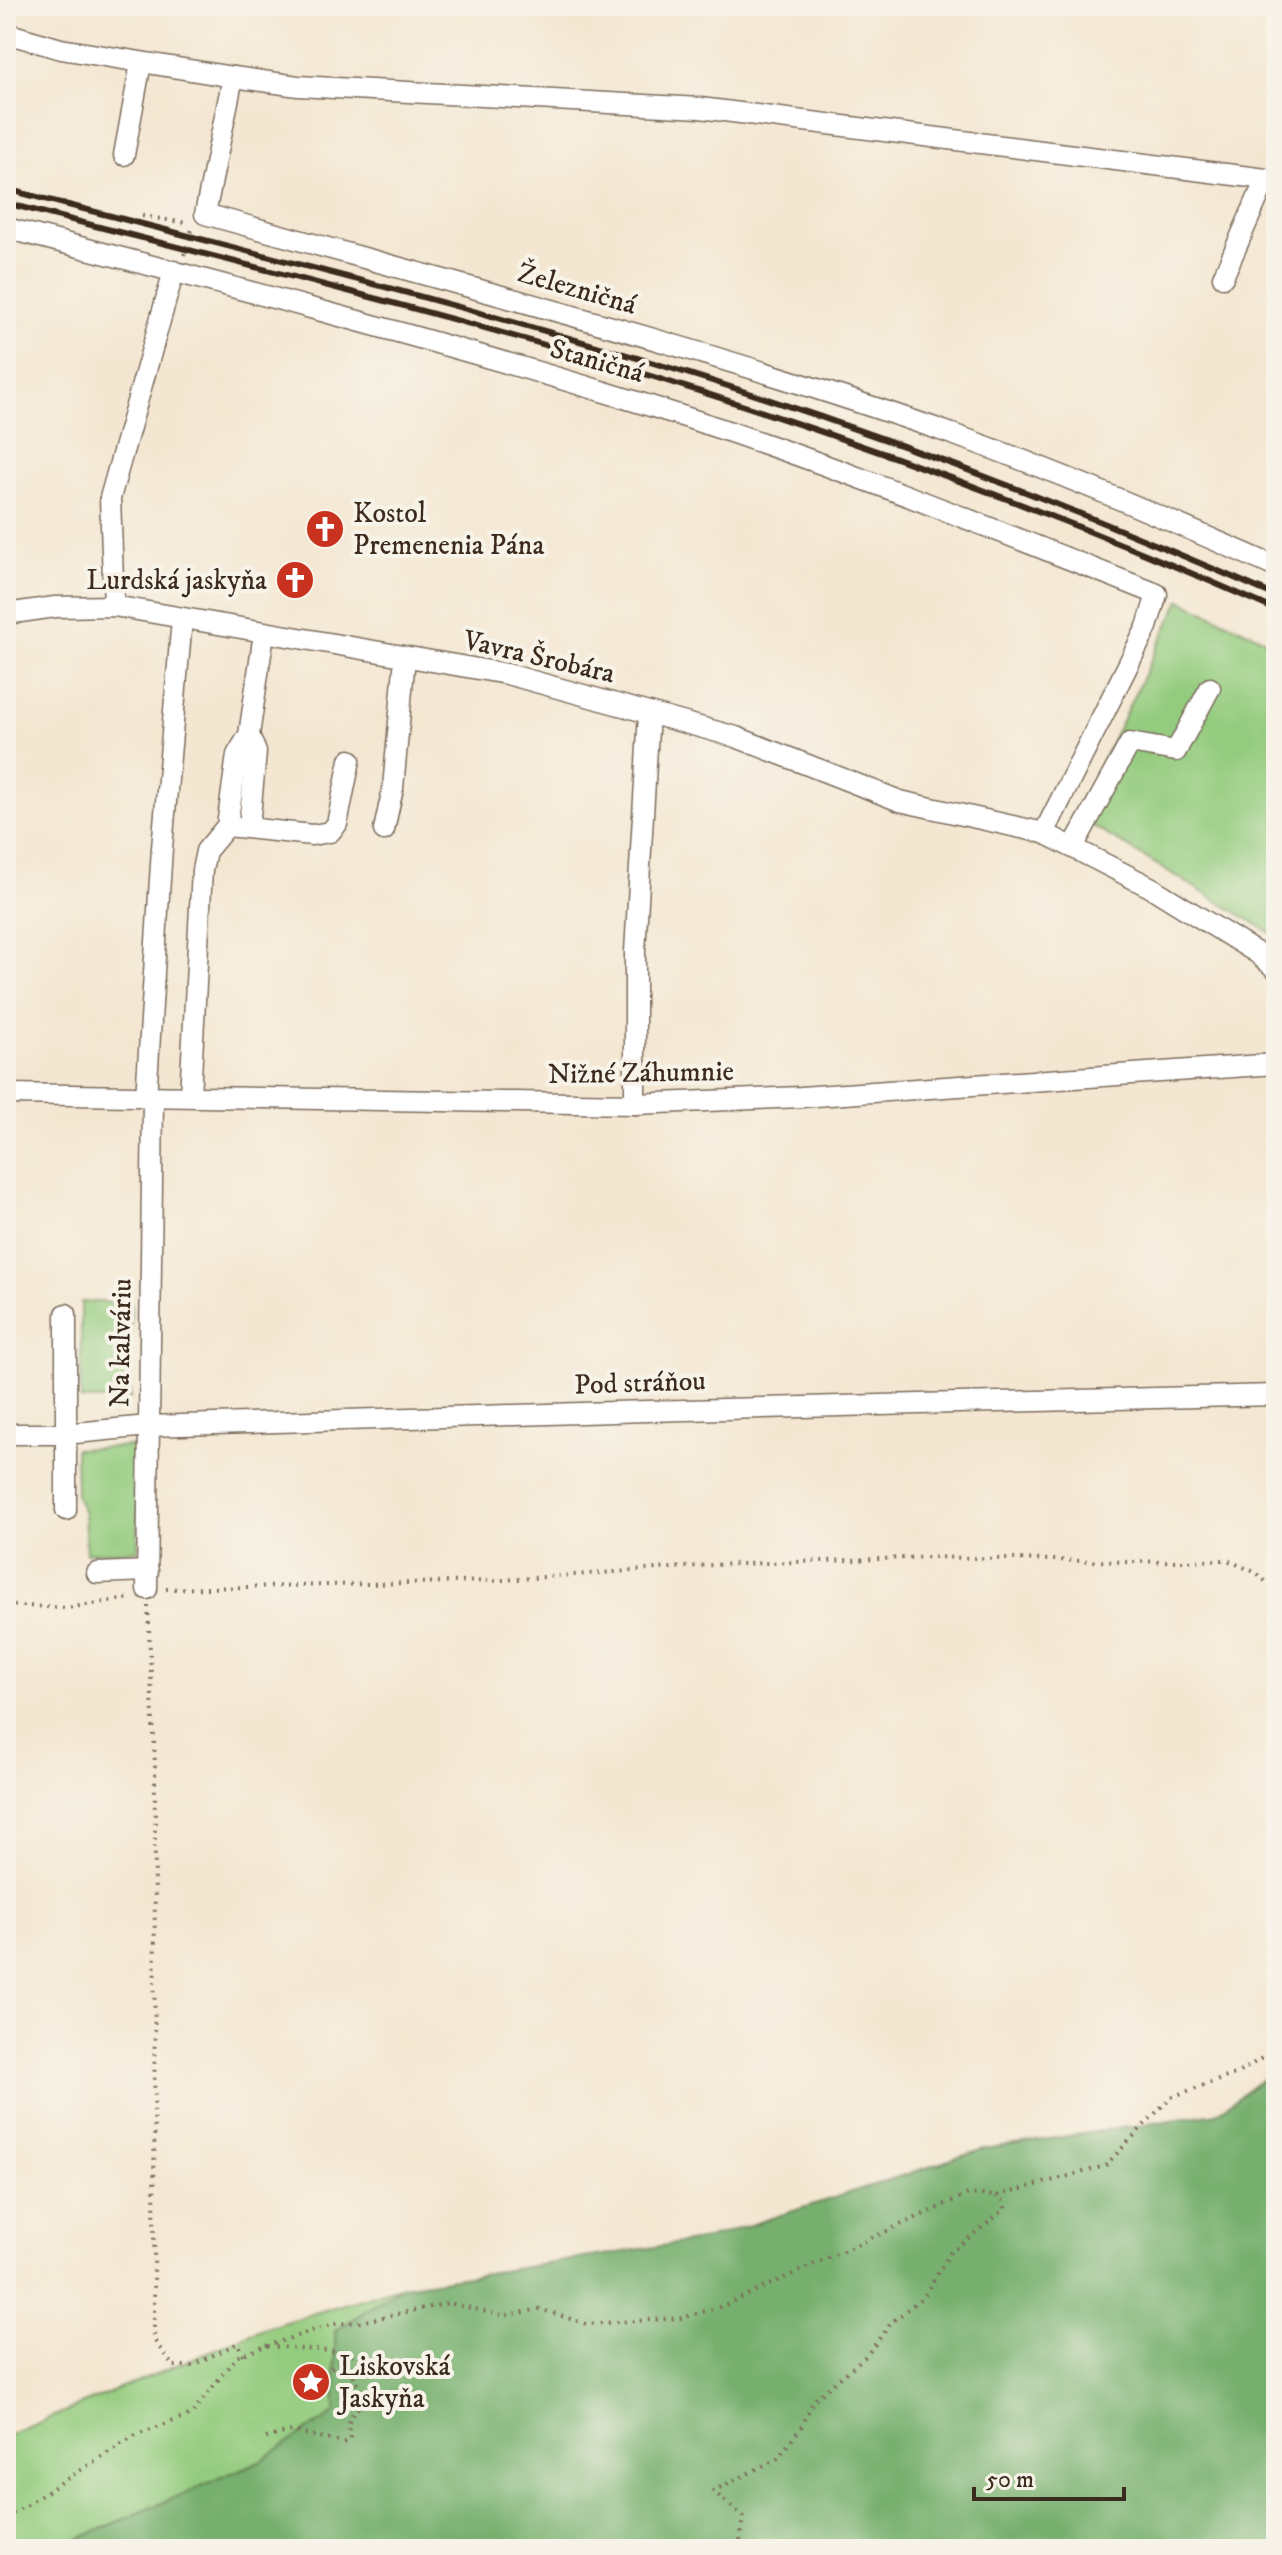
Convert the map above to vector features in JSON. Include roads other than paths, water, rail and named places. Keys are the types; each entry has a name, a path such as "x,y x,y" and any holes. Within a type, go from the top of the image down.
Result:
{"street":[{"path":"6,33 61,49 298,86 700,108 1266,179 1223,277"},
{"path":"124,155 141,63"},
{"name":"Železničná","path":"233,77 198,218 684,348 864,404 1040,467 1276,567"},
{"name":"Staničná","path":"6,228 174,271 623,397 907,494 1157,594 1147,627 1044,833"},
{"path":"114,606 110,498 174,271"},
{"name":"Vavra Šrobára","path":"6,614 55,607 114,606 507,674 736,737 900,801 1044,833 1152,888 1257,953 1276,969"},
{"name":"Na kalváriu","path":"97,1573 148,1580 149,1098 162,848 182,619"},
{"path":"190,1096 202,870 206,851 227,826 237,755 249,735 264,633"},
{"path":"384,830 393,788 405,657"},
{"path":"1073,847 1130,743 1176,751 1210,688"},
{"path":"635,1104 635,952 649,713"},
{"path":"249,735 256,752 249,827"},
{"path":"227,826 312,835 330,832 337,824 350,760"},
{"name":"Nižné Záhumnie","path":"6,1094 635,1104 801,1097 1276,1064"},
{"path":"66,1314 66,1510"},
{"name":"Pod stráňou","path":"6,1434 65,1434 148,1426 1276,1395"}],"railway":[{"path":"6,189 448,304 712,381 997,481 1276,596"},
{"path":"6,203 493,330 733,402 969,484 1276,610"}],"place":[{"name":"Kostol Premenenia Pána","path":"325,529"},
{"name":"Lurdská jaskyňa","path":"295,580"},
{"name":"Liskovská Jaskyňa","path":"311,2382"}]}
